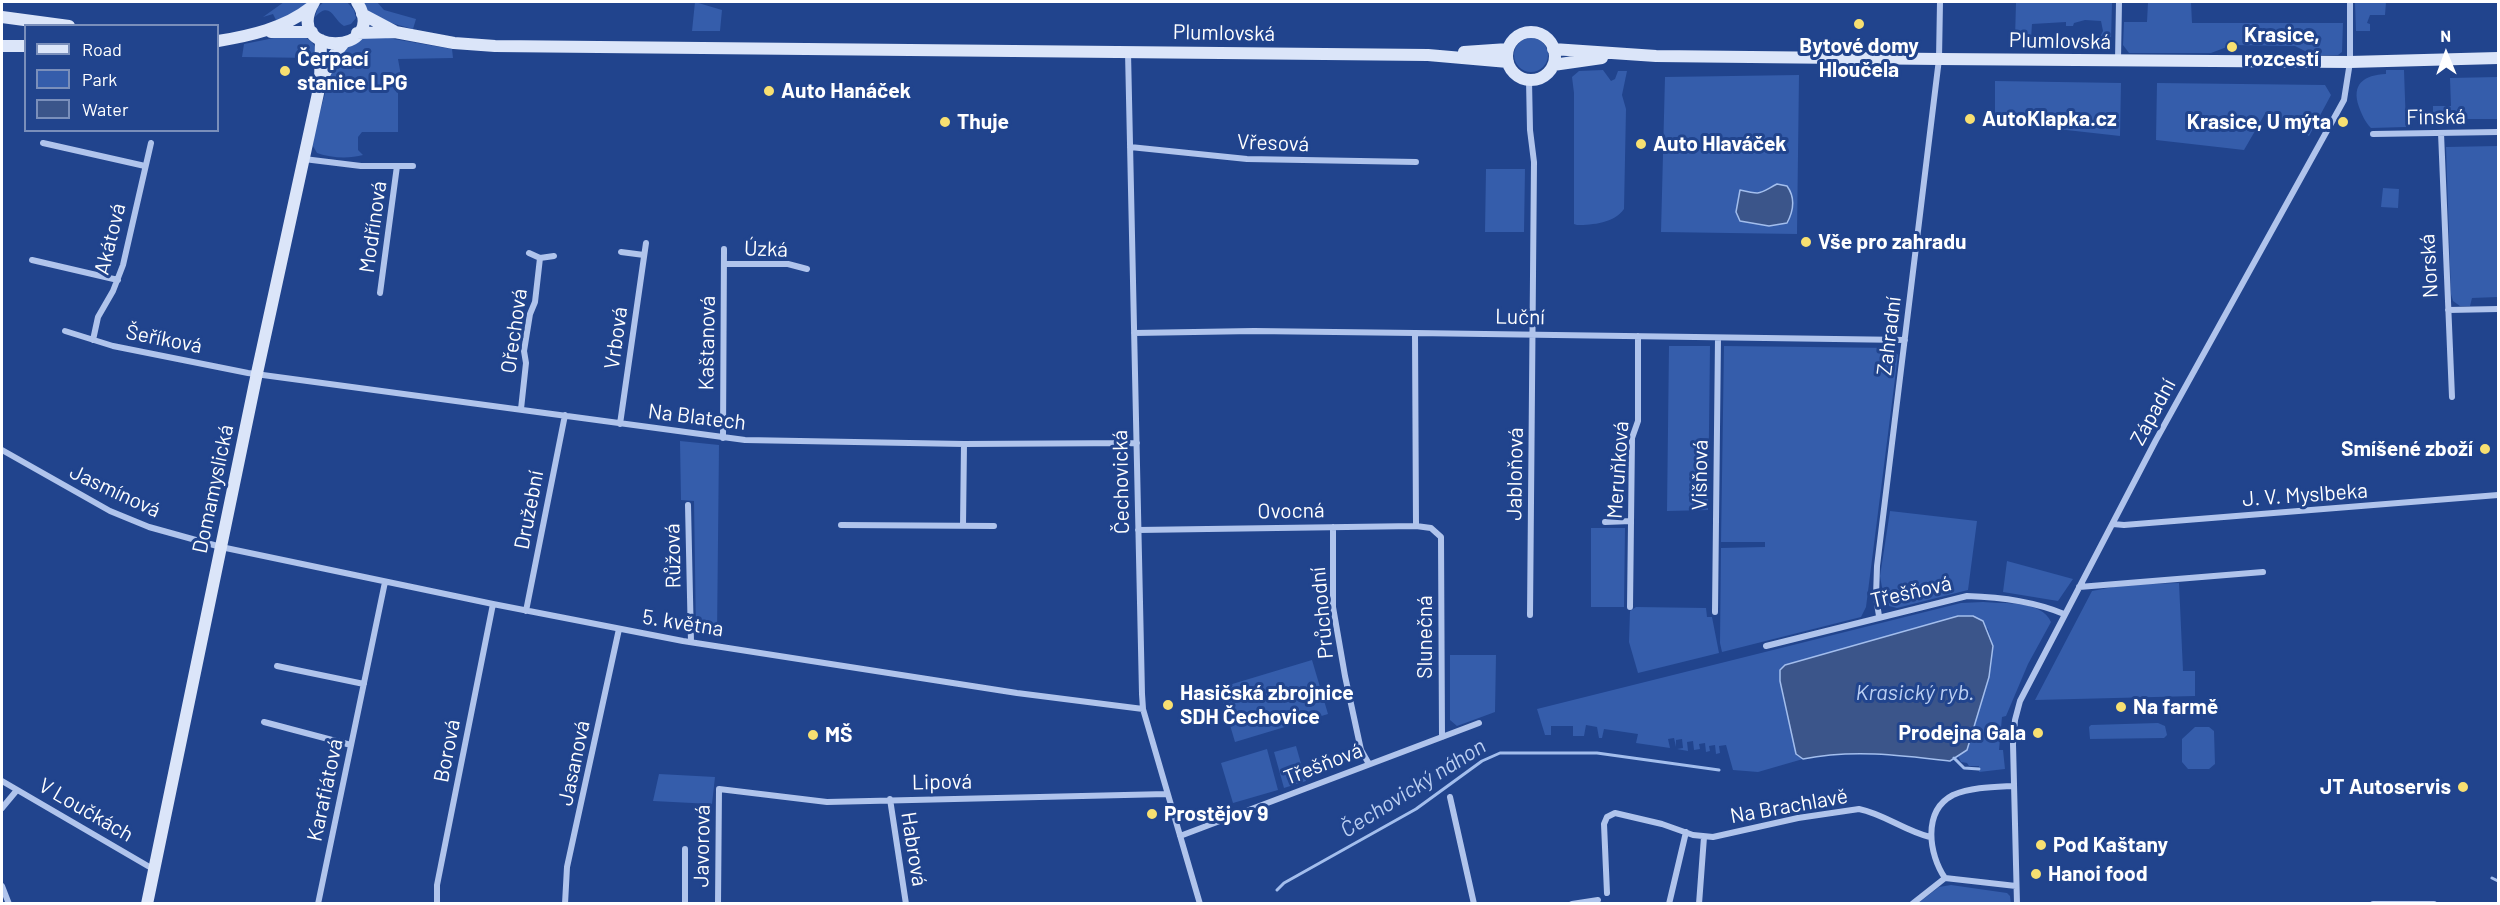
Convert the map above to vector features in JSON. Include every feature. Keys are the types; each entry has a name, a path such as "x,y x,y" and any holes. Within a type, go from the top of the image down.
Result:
{"main road":[{"path":"357,2 362,14 362,24 357,33"},
{"path":"219,41 257,32 293,20 312,5"},
{"name":"Domamyslická","path":"312,5 308,20 316,36 320,84"},
{"path":"362,14 395,32"},
{"path":"4,18 53,24"},
{"path":"4,18 24,28"},
{"path":"257,32 316,36 331,44 343,44"},
{"path":"357,33 395,32"},
{"name":"Plumlovská","path":"395,32 454,43 495,46 1428,55 1508,62"},
{"path":"1529,80 1515,74 1508,62 1508,49 1517,36 1530,32 1544,37 1553,49 1553,65"},
{"name":"Domamyslická","path":"147,903 257,373 320,84 334,55 357,33"},
{"path":"2,46 24,46"},
{"name":"Plumlovská","path":"1428,55 1508,49"},
{"name":"Plumlovská","path":"1553,49 1622,55 2118,61 2350,62 2499,58"},
{"name":"Plumlovská","path":"1529,80 1543,76 1553,65 1622,55"}],"street":[{"name":"Zahradní","path":"1879,616 1876,597 1877,566 1939,59 1940,2"},
{"path":"2118,61 2119,2"},
{"name":"Západní","path":"2017,903 2013,744 2015,720 2020,701 2162,430 2344,100 2350,62 2350,2"},
{"name":"Čechovická","path":"1128,52 1143,709 1200,903"},
{"path":"1529,80 1529,113 1534,157 1534,334"},
{"name":"Finská","path":"2373,134 2499,132"},
{"name":"Norská","path":"2440,134 2452,397"},
{"path":"43,143 145,166"},
{"name":"Akátová","path":"93,339 98,317 118,280 150,143"},
{"name":"Vřesová","path":"1130,147 1247,159 1416,162"},
{"name":"Modřínová","path":"304,159 345,165 412,166"},
{"name":"Modřínová","path":"380,293 397,166"},
{"name":"Vrbová","path":"620,424 646,243"},
{"name":"Kaštanová","path":"723,438 724,249"},
{"path":"621,252 644,255"},
{"path":"529,253 540,258 554,256"},
{"name":"Ořechová","path":"521,409 526,363 525,351 530,314 535,302 540,258"},
{"path":"32,260 118,280"},
{"name":"Úzká","path":"724,264 788,264 807,269"},
{"path":"2448,310 2499,309"},
{"name":"Šeříková","path":"65,331 113,346 257,373"},
{"name":"Luční","path":"1134,333 1254,331 1905,340"},
{"path":"1414,333 1416,526"},
{"name":"Jabloňová","path":"1530,615 1534,334"},
{"name":"Meruňková","path":"1630,607 1632,438 1638,421 1638,336"},
{"name":"Višňová","path":"1715,612 1718,338"},
{"name":"Na Blatech","path":"257,373 756,441 964,444 1137,443"},
{"name":"Družební","path":"526,611 565,415"},
{"path":"963,526 964,444"},
{"name":"Jasmínová","path":"2,450 110,511 149,527 221,547"},
{"name":"J. V. Myslbeka","path":"2113,524 2124,525 2499,495"},
{"name":"Růžová","path":"688,505 691,642"},
{"path":"1605,522 1631,521"},
{"path":"841,525 994,526"},
{"name":"Ovocná","path":"1138,530 1416,526 1431,528 1441,537"},
{"name":"Průchodní","path":"1333,527 1333,602 1336,626 1361,750 1369,764"},
{"name":"Slunečná","path":"1441,537 1442,737"},
{"name":"5. května","path":"221,547 526,611 691,642 1017,693 1143,709"},
{"path":"2079,587 2263,572"},
{"name":"Karafiátová","path":"318,903 385,582"},
{"name":"Třešňová","path":"1766,646 1879,616 1967,596 1989,596 2039,604 2064,614"},
{"name":"Borová","path":"437,903 437,885 493,604"},
{"name":"Jasanová","path":"565,903 567,867 620,629"},
{"path":"277,666 364,684"},
{"path":"264,722 351,745"},
{"name":"Třešňová","path":"1180,836 1479,723"},
{"name":"V Loučkách","path":"2,781 153,869"},
{"path":"1945,878 1934,859 1930,837 1938,811 1951,796 1986,787 2014,786"},
{"name":"Lipová","path":"719,789 827,802 1167,794"},
{"name":"Javorová","path":"718,903 719,789"},
{"path":"2,808 17,790"},
{"path":"1450,797 1474,903"},
{"name":"Habrová","path":"890,799 906,903"},
{"name":"Na Brachlavě","path":"1607,893 1604,824 1609,815 1618,813 1704,837 1713,837 1798,818 1859,809 1919,835 1930,837"},
{"path":"1669,903 1686,832"},
{"path":"1699,903 1704,837"},
{"name":"Javorová","path":"685,849 685,903"},
{"path":"1912,903 1945,878 2016,886"},
{"path":"2,886 9,903"},
{"path":"1575,903 1598,900"},
{"path":"2373,903 2434,903"}],"green space":[{"path":"284,2 308,2 303,9 277,22 273,14 263,17"},
{"path":"324,2 347,2 354,10 356,18 351,24 344,26 325,10 315,17 318,7"},
{"path":"361,2 377,2 384,10 416,19 413,29 377,17"},
{"path":"695,2 722,10 720,31 692,31"},
{"path":"2016,2 2112,2 2111,40 2099,39 2103,31 2101,21 2085,20 2074,23 2073,26 2066,26 2066,22 2032,24 2031,39 2015,39"},
{"path":"2148,2 2191,2 2192,23 2343,23 2342,52 2338,55 2313,55 2295,46 2232,45 2211,53 2129,53 2123,45 2124,22 2147,22"},
{"path":"2355,2 2386,2 2385,15 2370,15 2367,23 2370,24 2370,31 2356,31"},
{"path":"300,35 314,45 317,52 318,68 313,94 310,93 317,63 313,58 242,57 244,44"},
{"path":"363,37 388,38 452,49 453,58 398,59 402,81 396,92 398,93 398,132 362,132 358,137 358,150 363,155 340,157 317,153 313,146 314,135 332,67 346,48"},
{"path":"1531,38 1543,43 1548,55 1543,67 1531,72 1519,67 1514,55 1519,43"},
{"path":"1603,70 1611,81 1615,79 1618,71 1627,71 1622,95 1626,109 1624,209 1609,220 1596,224 1577,225 1574,224 1572,77 1579,71"},
{"path":"2386,70 2404,70 2406,127 2371,128 2359,107 2357,92 2361,82 2371,76 2386,74"},
{"path":"1799,75 1797,234 1661,232 1665,77"},
{"path":"2498,77 2498,119 2433,119 2433,106 2451,106 2450,78"},
{"path":"1995,81 2121,83 2120,136 1995,122"},
{"path":"2157,83 2325,85 2331,95 2309,136 2266,112 2244,150 2156,140"},
{"path":"2498,146 2498,297 2472,298 2470,306 2460,306 2453,301 2451,294 2446,147"},
{"path":"1486,169 1525,169 1524,232 1485,232"},
{"path":"2383,188 2399,189 2398,208 2381,207"},
{"path":"1669,346 1710,346 1708,510 1667,511"},
{"path":"1724,346 1892,348 1898,355 1866,607 1861,617 1722,652 1720,643 1721,548 1765,547 1765,542 1721,542"},
{"path":"680,441 719,445 717,636 696,632 694,501 681,500"},
{"path":"1890,511 1977,521 1968,590 1897,608 1885,605 1880,576"},
{"path":"1591,528 1625,528 1624,607 1591,607"},
{"path":"2007,561 2073,579 2058,601 2003,592"},
{"path":"2179,583 2183,671 2195,671 2195,696 2035,700 2092,591 2124,585"},
{"path":"1961,603 2022,604 2040,610 2051,622 2028,664 2006,716 2002,717 1999,750 2003,750 2005,769 1979,772 1979,766 1969,766 1961,762 1958,756 1967,749 1989,677 1993,646 1988,629 1972,616 1958,616 1785,665 1780,671 1782,693 1796,754 1803,759 1758,772 1733,770 1726,745 1719,746 1720,753 1716,754 1715,745 1709,746 1710,751 1706,752 1705,743 1699,744 1700,749 1694,750 1693,741 1687,742 1688,751 1677,749 1683,748 1682,739 1676,740 1676,747 1674,738 1668,739 1670,748 1636,743 1638,734 1604,729 1602,738 1599,738 1597,727 1586,725 1584,736 1573,736 1573,726 1551,726 1551,735 1545,735 1537,709"},
{"path":"1636,607 1706,608 1707,617 1712,617 1719,653 1638,673 1629,642 1630,611"},
{"path":"1450,655 1496,655 1495,712 1457,726 1450,720"},
{"path":"1312,660 1328,714 1235,742 1219,688"},
{"path":"2158,723 2165,726 2167,735 2164,738 2090,739 2089,727 2091,725"},
{"path":"2195,727 2209,727 2214,731 2215,764 2209,769 2188,769 2182,762 2182,739"},
{"path":"1296,746 1306,781 1284,788 1274,752"},
{"path":"1267,749 1278,790 1233,803 1221,763"},
{"path":"659,774 715,777 712,804 653,801"},
{"path":"1951,885 2007,893 2011,904 1917,904 1939,887"}],"water":[{"path":"1777,184 1787,186 1791,195 1792,208 1787,223 1769,226 1740,221 1736,212 1740,190 1760,193"},
{"name":"Krasický ryb.","path":"1958,616 1973,616 1983,621 1993,646 1989,677 1967,750 1950,761 1858,754 1803,759 1796,754 1780,681 1780,670 1785,665"}],"waterway":[{"name":"Čechovický náhon","path":"1277,890 1284,883 1416,809 1482,761 1500,753 1597,753 1719,770"},
{"name":"Čechovický náhon","path":"1954,758 1964,768 1979,769"},
{"name":"Čechovický náhon","path":"2492,878 2498,881"}],"place":[{"name":"Bytové domy Hloučela","path":"1859,24"},
{"name":"Krasice, rozcestí","path":"2232,47"},
{"name":"Čerpací stanice LPG","path":"285,71"},
{"name":"Auto Hanáček","path":"769,91"},
{"name":"AutoKlapka.cz","path":"1970,119"},
{"name":"Thuje","path":"945,122"},
{"name":"Krasice, U mýta","path":"2343,122"},
{"name":"Auto Hlaváček","path":"1641,144"},
{"name":"Vše pro zahradu","path":"1806,242"},
{"name":"Smíšené zboží","path":"2485,449"},
{"name":"Hasičská zbrojnice SDH Čechovice","path":"1168,705"},
{"name":"Na farmě","path":"2121,707"},
{"name":"Prodejna Gala","path":"2038,733"},
{"name":"MŠ","path":"813,735"},
{"name":"JT Autoservis","path":"2463,787"},
{"name":"Prostějov 9","path":"1152,814"},
{"name":"Pod Kaštany","path":"2041,845"},
{"name":"Hanoi food","path":"2036,874"}]}
